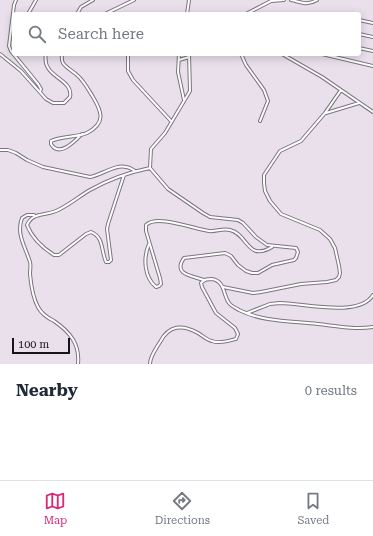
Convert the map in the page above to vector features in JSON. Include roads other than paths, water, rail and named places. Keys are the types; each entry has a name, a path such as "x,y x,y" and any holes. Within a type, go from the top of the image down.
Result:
{"lane":[{"path":"13,12 16,0"},
{"path":"29,12 36,0"},
{"path":"78,12 81,7 93,0"},
{"path":"109,12 134,0"},
{"path":"187,12 189,0"},
{"path":"254,12 271,1 284,0"},
{"path":"291,0 311,4 317,0"},
{"path":"361,20 373,23"},
{"path":"12,26 10,46 12,52"},
{"path":"361,34 373,37"},
{"path":"361,48 373,51"},
{"path":"0,54 21,71 50,102 58,104 67,101 70,94 66,84 48,70 46,56"},
{"path":"62,56 63,64 76,73 88,87 101,112 101,118 96,126 86,133 59,137 51,141 50,144 57,150 63,149 73,144 82,134"},
{"path":"128,56 128,71 133,80 171,121"},
{"path":"179,56 178,72 185,101"},
{"path":"179,60 189,56 190,91 165,133 151,149 150,168 168,189 210,217 238,220 267,245 296,248 298,252 296,258 289,262 272,265 258,273 246,271 238,265 231,256 225,253 184,258 181,264 181,269 191,277 204,280 215,280 220,283 229,304 247,313 278,321 313,323 362,329 373,327"},
{"path":"243,56 246,65 264,90 268,101 260,121"},
{"path":"285,56 322,77 373,112"},
{"path":"330,56 373,66"},
{"path":"17,58 42,89 40,92"},
{"path":"223,287 253,293 301,284 327,282 336,280 339,277 340,266 335,248 330,239 320,230 281,214 270,201 265,191 264,174 280,151 301,141 325,114 341,90"},
{"path":"325,114 359,103"},
{"path":"0,150 8,150 16,153 43,167 90,177 98,176 118,166 126,166 136,171"},
{"path":"124,175 108,224 107,230 111,260 109,262 106,262 104,258 101,242 98,237 91,232 86,234 59,255 54,255 35,239 30,232 27,225 29,220 36,216 56,211 91,190 124,175 150,168"},
{"path":"36,216 27,215 22,218 20,228 21,238 30,263 31,286 38,309 67,331 73,338 79,356 78,364"},
{"path":"149,244 146,254 147,273 156,287 161,284 160,278 146,231 146,225 153,221 169,222 208,231 229,229 236,232 246,244 254,250 260,252 266,251 274,246"},
{"path":"150,364 152,356 166,332 177,327 188,329 213,342 227,342 236,339 238,334 235,328 216,313 202,287 201,283 204,280"},
{"path":"247,313 270,304 280,303 353,308 368,302 373,296"}]}
